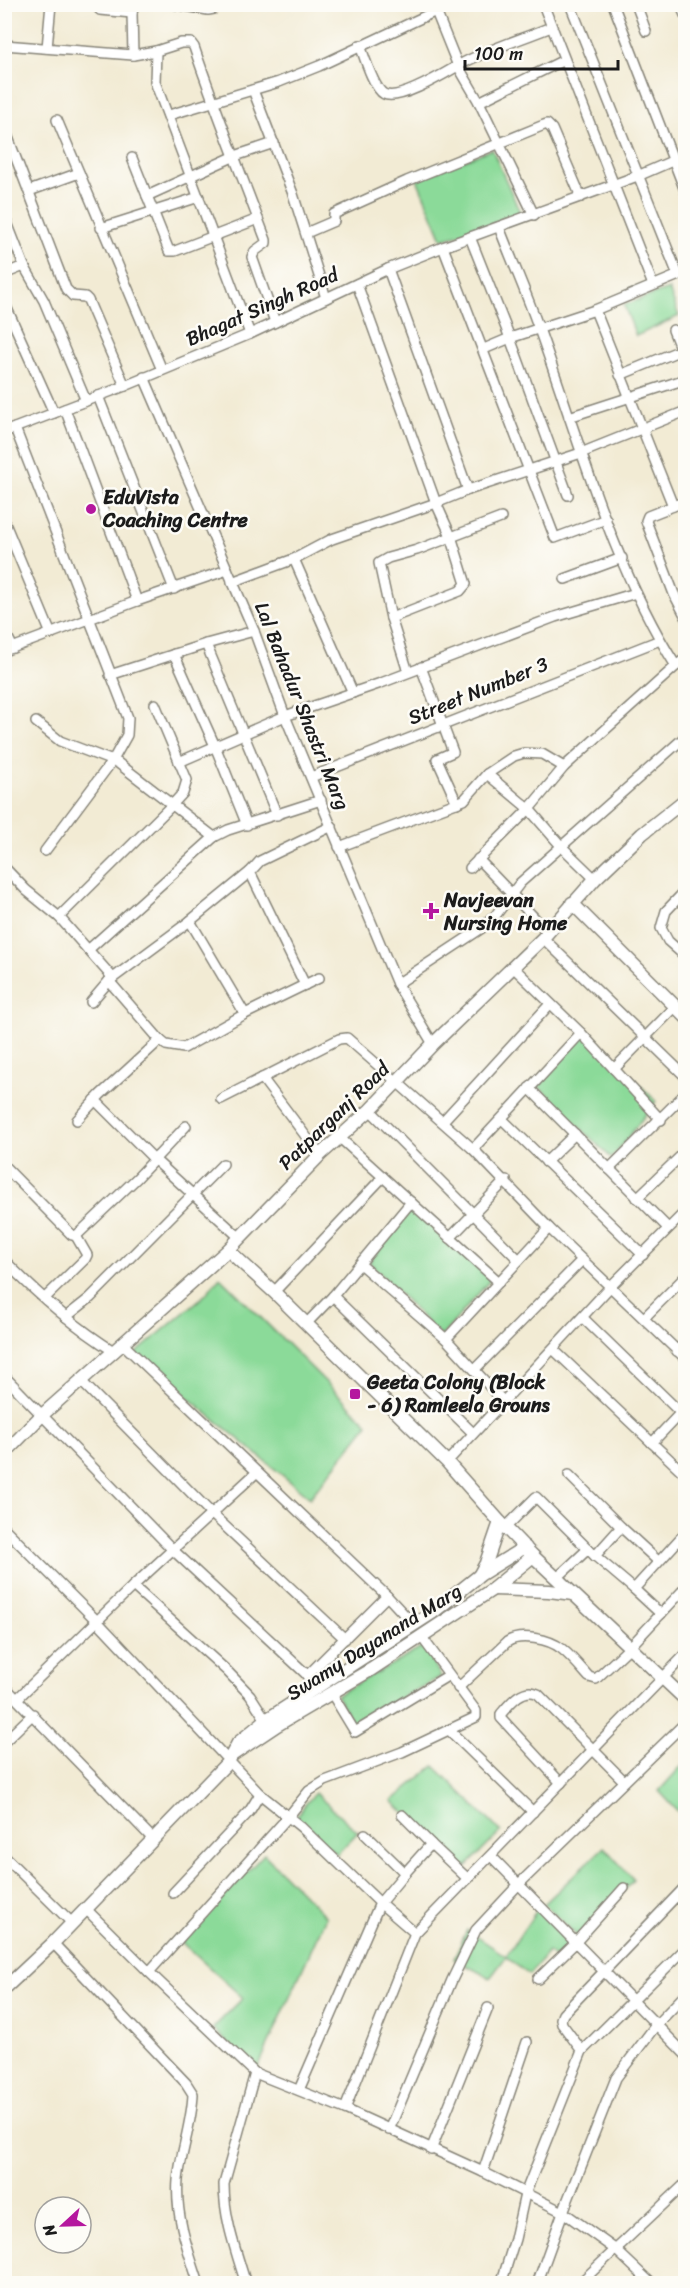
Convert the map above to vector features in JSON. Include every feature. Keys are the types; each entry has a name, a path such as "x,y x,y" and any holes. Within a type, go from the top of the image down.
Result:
{"street":[{"path":"47,48 51,4"},
{"path":"94,4 99,10 133,9 133,54"},
{"path":"174,4 208,10 214,9 218,4"},
{"path":"543,4 653,285"},
{"path":"484,349 539,327 595,310 682,273 570,4"},
{"path":"613,4 686,193"},
{"path":"636,4 646,31"},
{"path":"680,4 686,17"},
{"path":"169,115 253,90 319,66 435,8 458,66 534,215"},
{"path":"360,45 376,85 382,94 388,96 430,81 458,66 551,27"},
{"path":"4,45 133,54 156,51 181,43 191,43 212,102 236,156 266,243 255,250 252,257 275,322"},
{"path":"156,51 155,82 250,334"},
{"path":"478,102 564,60"},
{"path":"253,90 306,233 326,298"},
{"path":"57,120 162,370"},
{"path":"306,233 334,220 334,214 407,181 544,125 550,126 580,197"},
{"path":"4,127 66,289 73,296 85,297 90,303 125,386"},
{"path":"147,196 236,156 274,143"},
{"name":"Bhagat Singh Road","path":"4,432 125,386 250,334 388,269 640,175 686,155"},
{"path":"132,158 167,249 171,252 258,219"},
{"path":"29,191 79,173"},
{"path":"101,228 199,197"},
{"path":"4,215 24,266 44,301 86,401"},
{"path":"499,227 539,327 581,453 606,519 636,593 676,666"},
{"path":"470,237 568,495"},
{"path":"443,247 555,538 606,519"},
{"path":"4,274 24,266"},
{"path":"388,269 468,490"},
{"path":"357,284 436,503 451,537 466,584 464,587 391,618"},
{"path":"4,302 54,413"},
{"path":"595,310 673,506"},
{"path":"673,330 683,349 686,361"},
{"path":"620,375 683,349"},
{"name":"Lal Bahadur Shastri Marg","path":"144,377 254,632 285,716 397,984 433,1044"},
{"path":"569,417 686,379"},
{"path":"98,396 174,589"},
{"path":"65,409 137,601"},
{"path":"232,582 294,559 332,539 468,490 581,453 641,427 686,411"},
{"path":"15,428 128,718 127,735 112,760 45,851"},
{"path":"686,501 648,516 646,521 674,594 686,616"},
{"path":"408,672 391,618 379,563 387,558 417,550 501,518"},
{"path":"4,521 51,634"},
{"path":"565,579 622,558"},
{"path":"294,559 353,693"},
{"path":"4,630 9,650 137,601 227,570"},
{"path":"179,762 285,716 353,693 555,617 636,593"},
{"path":"110,675 206,644 254,632"},
{"name":"Street Number 3","path":"311,777 660,640"},
{"path":"206,644 277,814"},
{"path":"174,654 247,825"},
{"path":"470,868 529,809 564,768 686,657"},
{"path":"421,667 453,752 437,759 457,803"},
{"path":"59,916 172,805 187,787 187,780 155,704"},
{"path":"36,722 60,741 82,751 112,760 214,837"},
{"path":"397,984 482,928 520,883 686,736"},
{"path":"339,847 457,803 469,796 487,774 514,756 524,753 542,754 564,768"},
{"path":"487,774 529,809 562,847 595,879"},
{"name":"Patparganj Road","path":"4,1454 41,1416 228,1250 320,1155 370,1110 433,1044 545,935 595,879 642,834 686,799"},
{"path":"88,951 214,837 321,800"},
{"path":"91,1002 111,979 189,921 250,872 260,861 332,826"},
{"path":"478,859 545,935 686,1077"},
{"path":"4,867 26,890 59,916 166,1045 184,1048 245,1014 319,978"},
{"path":"250,872 305,985"},
{"path":"686,890 666,911 661,928 668,941 686,957"},
{"path":"675,901 686,906"},
{"path":"572,903 686,1017"},
{"path":"189,921 245,1014"},
{"path":"513,967 581,1034 661,1119"},
{"path":"443,1121 550,1004"},
{"path":"614,1069 675,1007"},
{"path":"472,1149 581,1034"},
{"path":"221,1099 345,1038 351,1041 443,1121 505,1181 549,1228 686,1359"},
{"path":"78,1120 95,1100 160,1040"},
{"path":"262,1078 320,1155"},
{"path":"529,1088 668,1228"},
{"path":"609,1168 686,1093"},
{"path":"95,1100 155,1160 239,1237"},
{"path":"370,1110 519,1260"},
{"path":"502,1119 643,1255"},
{"path":"76,1236 155,1160 186,1126"},
{"path":"546,1162 575,1134"},
{"path":"340,1138 499,1282"},
{"path":"637,1198 686,1151"},
{"path":"66,1317 90,1298 194,1196 223,1164"},
{"path":"4,1166 72,1235 76,1236 87,1255 45,1298"},
{"path":"274,1292 383,1177"},
{"path":"450,1238 505,1181"},
{"path":"306,1324 333,1296 411,1202"},
{"path":"447,1462 472,1433 554,1350 611,1286 686,1211"},
{"path":"446,1340 549,1228"},
{"path":"228,1250 274,1292 447,1462 503,1525 556,1578 686,1700"},
{"path":"4,1260 66,1317 93,1337 119,1348 257,1472 387,1596 417,1631 477,1714 476,1717 402,1752 324,1781 309,1791 149,1972"},
{"path":"475,1369 582,1260"},
{"path":"360,1264 446,1340 503,1401"},
{"path":"644,1318 686,1276"},
{"path":"333,1296 472,1433"},
{"path":"583,1318 684,1413 652,1443"},
{"path":"677,1351 686,1342"},
{"path":"554,1350 686,1475"},
{"path":"4,1376 173,1550 319,1686"},
{"path":"81,1381 212,1515 345,1639"},
{"path":"18,1698 133,1586 257,1472"},
{"path":"569,1475 658,1561"},
{"path":"480,1575 503,1525 536,1497 592,1552 661,1614"},
{"path":"556,1578 621,1527"},
{"path":"4,1528 230,1758 260,1794 415,1933"},
{"path":"634,1589 686,1532"},
{"name":"Swamy Dayanand Marg","path":"4,1989 53,1943 230,1758 278,1725 332,1694 417,1631 480,1575 529,1551"},
{"name":"Swamy Dayanand Marg","path":"230,1758 238,1743 266,1720 319,1686 493,1589 529,1551"},
{"path":"133,1586 250,1695 266,1720"},
{"path":"458,1688 514,1638 530,1638 558,1646 593,1680 599,1678 686,1587"},
{"path":"493,1589 549,1590 573,1594"},
{"path":"307,1676 387,1596"},
{"path":"345,2109 415,1933 686,1654"},
{"path":"332,1694 354,1732 449,1675"},
{"path":"4,1686 153,1839"},
{"path":"561,1783 501,1718 501,1714 514,1698 521,1694 535,1691 624,1781"},
{"path":"4,1742 33,1714"},
{"path":"389,2130 474,1932 519,1884 686,1722"},
{"path":"449,1730 533,1812"},
{"path":"173,1893 249,1812 260,1794"},
{"path":"402,1815 468,1879"},
{"path":"365,1834 405,1873"},
{"path":"299,2090 380,1903 431,1844"},
{"path":"4,1856 72,1923"},
{"path":"491,1856 603,1973 632,1999 686,2055"},
{"path":"582,2051 567,2034 561,2019 686,1886"},
{"path":"538,1979 575,1943 624,1888"},
{"path":"87,1908 149,1972 255,2073 345,2109 483,2172 563,2212 616,2250 651,2282"},
{"path":"53,1943 186,2083 193,2094 178,2182 178,2197 181,2222 199,2283"},
{"path":"501,2283 515,2239 525,2194 582,2051 686,1948"},
{"path":"537,2283 611,2087 656,2025 686,1994"},
{"path":"431,2150 488,2008"},
{"path":"483,2172 527,2042"},
{"path":"246,2283 227,2222 224,2184 255,2073"},
{"path":"579,2283 686,2183"}],"green space":[{"path":"492,149 520,212 480,229 442,239 417,179"},
{"path":"669,289 679,316 636,336 624,305"},
{"path":"585,1032 656,1101 611,1158 538,1086"},
{"path":"412,1208 491,1279 441,1337 369,1262"},
{"path":"220,1277 368,1424 310,1498 135,1354 206,1294"},
{"path":"425,1646 441,1677 353,1723 336,1695"},
{"path":"685,1762 685,1819 659,1791"},
{"path":"434,1766 501,1832 465,1868 392,1801"},
{"path":"315,1793 358,1832 337,1854 293,1819"},
{"path":"604,1847 634,1880 577,1936 544,1904"},
{"path":"264,1854 326,1917 256,2072 213,2028 243,1998 181,1942"},
{"path":"539,1907 569,1943 557,1959 548,1952 529,1975 506,1957 490,1978 454,1959 467,1930 506,1956"}],"place":[{"name":"EduVista Coaching Centre","path":"91,509"},
{"name":"Navjeevan Nursing Home","path":"431,911"},
{"name":"Geeta Colony (Block - 6) Ramleela Grouns","path":"355,1394"}]}
